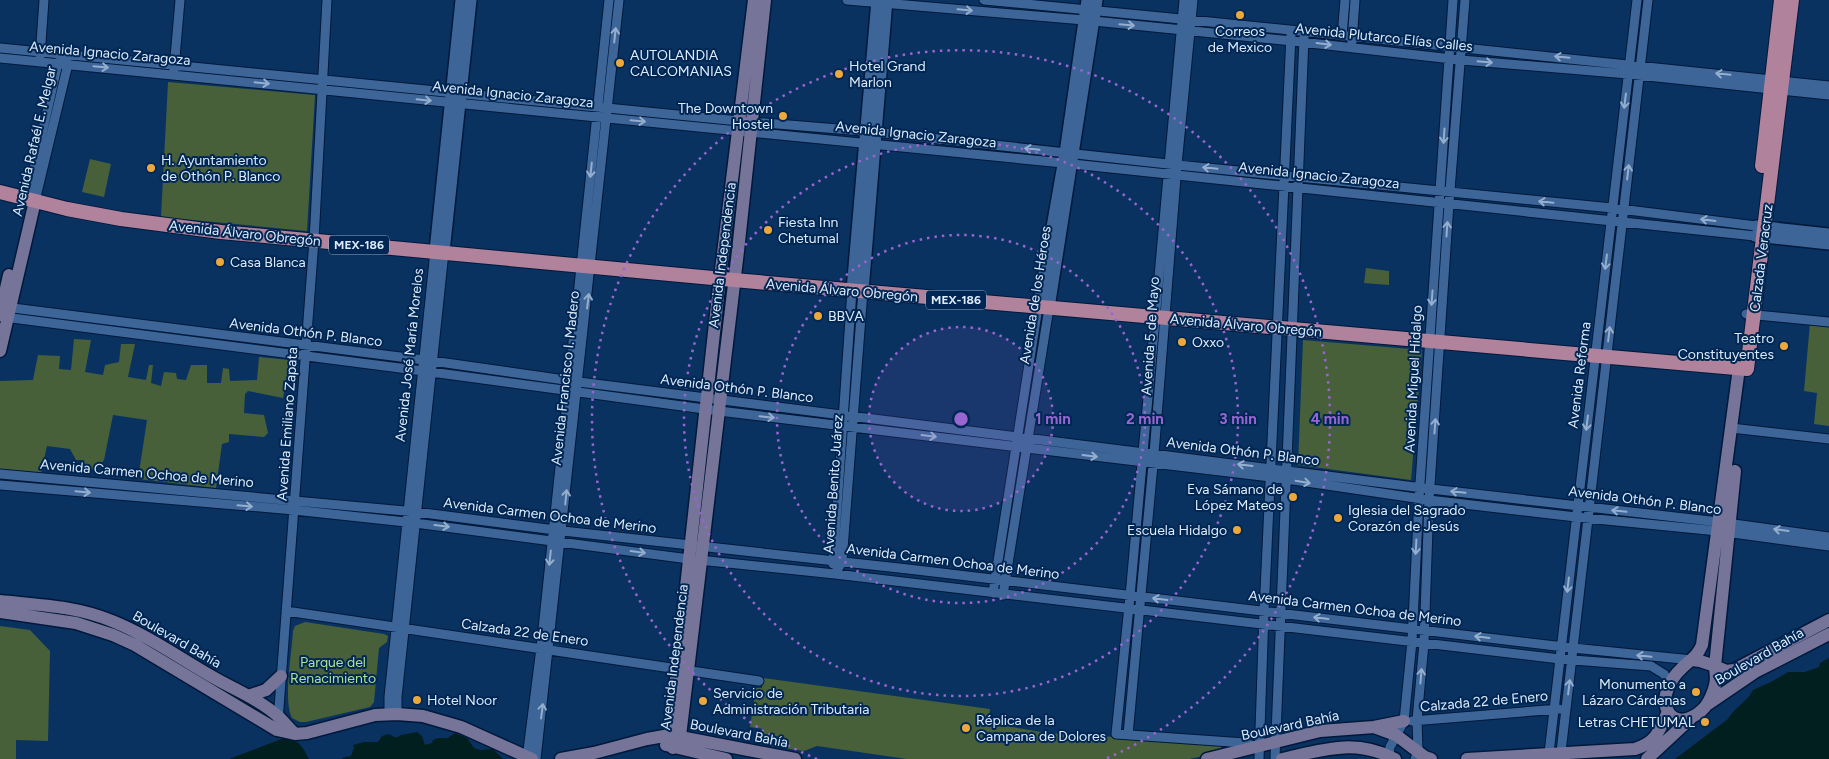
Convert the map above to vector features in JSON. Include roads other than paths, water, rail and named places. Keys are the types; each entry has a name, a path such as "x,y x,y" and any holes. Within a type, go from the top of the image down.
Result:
{"main road":[{"name":"Avenida Independencia","path":"674,740 728,279 738,251 746,178 745,126 754,0"},
{"name":"Avenida Independencia","path":"728,279 724,249 733,177 745,126 765,0"},
{"name":"Calzada Veracruz","path":"1692,660 1699,653 1702,646 1723,527 1760,232 1776,85 1780,0"},
{"name":"Calzada Veracruz","path":"1776,85 1792,0"},
{"path":"733,177 746,178"},
{"name":"Avenida Álvaro Obregón","path":"0,192 122,219 221,232 857,291 1743,369"},
{"name":"Avenida Rafaél E. Melgar","path":"0,351 3,311 31,200"},
{"path":"724,249 738,251"},
{"name":"Calzada Veracruz","path":"1715,666 1723,527"},
{"name":"Boulevard Bahía","path":"0,601 63,607 110,620 136,631 277,730 294,734 307,733 375,716 393,714 423,716 468,730 532,759"},
{"name":"Boulevard Bahía","path":"0,612 76,623 135,644 209,682 248,696 278,716 294,734"},
{"name":"Boulevard Bahía","path":"1715,666 1726,672 1734,670 1829,620"},
{"name":"Boulevard Bahía","path":"1706,706 1755,672 1829,634"},
{"path":"1647,759 1706,706 1715,686 1715,666 1692,660 1683,666 1670,683 1665,700 1668,712 1674,718 1682,720 1691,718"},
{"path":"248,696 266,690 281,676"},
{"path":"1467,759 1635,749 1647,745 1656,737 1668,712"},
{"path":"1374,727 1404,722"},
{"name":"Boulevard Bahía","path":"1207,759 1259,753 1276,742 1320,731 1374,727 1396,735 1416,755 1431,759"},
{"name":"Boulevard Bahía","path":"561,759 594,754 647,739 674,740 770,757 795,759"},
{"name":"Boulevard Bahía","path":"674,740 726,759"},
{"path":"1282,759 1332,747 1348,746 1372,749 1392,758"}],"street":[{"name":"Avenida Rafaél E. Melgar","path":"40,57 44,0"},
{"path":"174,69 180,0"},
{"name":"Avenida Emiliano Zapata","path":"277,730 314,240 327,0"},
{"name":"Avenida José María Morelos","path":"456,98 461,0"},
{"name":"Avenida José María Morelos","path":"393,714 389,697 400,627 456,98 471,0"},
{"name":"Avenida Francisco I. Madero","path":"586,266 597,107 609,0"},
{"name":"Avenida Francisco I. Madero","path":"532,759 586,266 607,118 619,0"},
{"name":"Avenida Plutarco Elías Calles","path":"847,0 882,1 998,13 1090,10 1186,30 1292,40 1449,59 1639,76 1776,85 1829,86"},
{"name":"Avenida Plutarco Elías Calles","path":"984,0 1640,65 1776,85 1829,95"},
{"name":"Avenida 5 de Mayo","path":"1160,318 1154,454 1128,735 1116,734 1143,458 1160,318 1187,19 1184,0"},
{"name":"Avenida 5 de Mayo","path":"1187,19 1194,0"},
{"path":"1342,36 1345,0"},
{"path":"1352,48 1355,0"},
{"name":"Avenida Miguel Hidalgo","path":"1416,755 1424,643 1438,202 1453,0"},
{"name":"Avenida Miguel Hidalgo","path":"1392,758 1390,748 1404,722 1412,641 1419,498 1449,203 1465,0"},
{"name":"Avenida Reforma","path":"1555,753 1566,708 1590,507 1612,208 1637,0"},
{"name":"Avenida Reforma","path":"1555,753 1554,709 1576,517 1624,210 1648,0"},
{"name":"Avenida Benito Juárez","path":"835,574 832,560 847,421 882,1"},
{"path":"998,13 999,1"},
{"name":"Avenida de los Héroes","path":"993,593 1016,447 1044,307 1090,10"},
{"path":"1259,753 1291,29"},
{"path":"1275,759 1304,31"},
{"name":"Avenida Ignacio Zaragoza","path":"0,48 58,63 174,69 322,86 456,98 608,108 869,144 1068,158 1121,159 1612,208 1829,244"},
{"name":"Avenida Rafaél E. Melgar","path":"31,200 58,63 64,54"},
{"name":"Avenida Rafaél E. Melgar","path":"31,200 68,64 64,54"},
{"name":"Avenida Ignacio Zaragoza","path":"0,58 64,54 135,66"},
{"name":"Avenida Ignacio Zaragoza","path":"456,98 597,118 870,132 1068,158 1120,170 1622,222 1760,232 1829,234"},
{"path":"1445,115 1456,116"},
{"path":"1120,170 1121,159"},
{"name":"Avenida de los Héroes","path":"1003,594 1027,444 1044,307"},
{"name":"Avenida Othón P. Blanco","path":"3,311 306,345 428,361 573,386"},
{"name":"Avenida Othón P. Blanco","path":"3,311 306,356 573,386 847,421 1018,438 1027,444"},
{"path":"1750,314 1829,322"},
{"name":"Avenida Benito Juárez","path":"835,574 842,562 847,421"},
{"name":"Avenida Othón P. Blanco","path":"847,421 1016,447 1027,444 1143,458 1153,464 1286,474 1590,507 1723,527 1829,546"},
{"path":"1735,429 1829,439"},
{"name":"Avenida Othón P. Blanco","path":"1143,458 1154,454 1271,473"},
{"name":"Avenida Carmen Ochoa de Merino","path":"0,474 224,494 411,523 695,559 1560,659 1651,666 1664,674 1670,683"},
{"name":"Avenida Othón P. Blanco","path":"1286,474 1429,500 1576,517 1723,527 1829,537"},
{"path":"61,490 62,479"},
{"name":"Avenida Carmen Ochoa de Merino","path":"0,485 223,504 294,505 412,512 1424,631 1692,660"},
{"path":"223,504 224,494"},
{"path":"614,548 616,537"},
{"path":"752,565 753,552"},
{"path":"906,583 908,569"},
{"path":"1093,604 1095,592"},
{"path":"1214,619 1215,606"},
{"name":"Calzada 22 de Enero","path":"286,611 759,681"},
{"name":"Calzada 22 de Enero","path":"1404,722 1566,708"},
{"path":"1128,735 1245,743 1259,753"}],"place":[{"name":"Correos de Mexico","path":"1240,15"},
{"name":"AUTOLANDIA CALCOMANIAS","path":"620,63"},
{"name":"Hotel Grand Marlon","path":"839,74"},
{"name":"The Downtown Hostel","path":"783,116"},
{"name":"H. Ayuntamiento de Othón P. Blanco","path":"151,168"},
{"name":"Fiesta Inn Chetumal","path":"768,230"},
{"name":"Casa Blanca","path":"220,262"},
{"name":"BBVA","path":"818,316"},
{"name":"Oxxo","path":"1182,342"},
{"name":"Teatro Constituyentes","path":"1784,346"},
{"name":"Eva Sámano de López Mateos","path":"1293,497"},
{"name":"Iglesia del Sagrado Corazón de Jesús","path":"1338,518"},
{"name":"Escuela Hidalgo","path":"1237,530"},
{"name":"Monumento a Lázaro Cárdenas","path":"1696,692"},
{"name":"Hotel Noor","path":"417,700"},
{"name":"Servicio de Administración Tributaria","path":"703,701"},
{"name":"Letras CHETUMAL","path":"1705,722"},
{"name":"Réplica de la Campana de Dolores","path":"966,728"}],"park label":[{"name":"Parque del Renacimiento","path":"333,670"}]}
